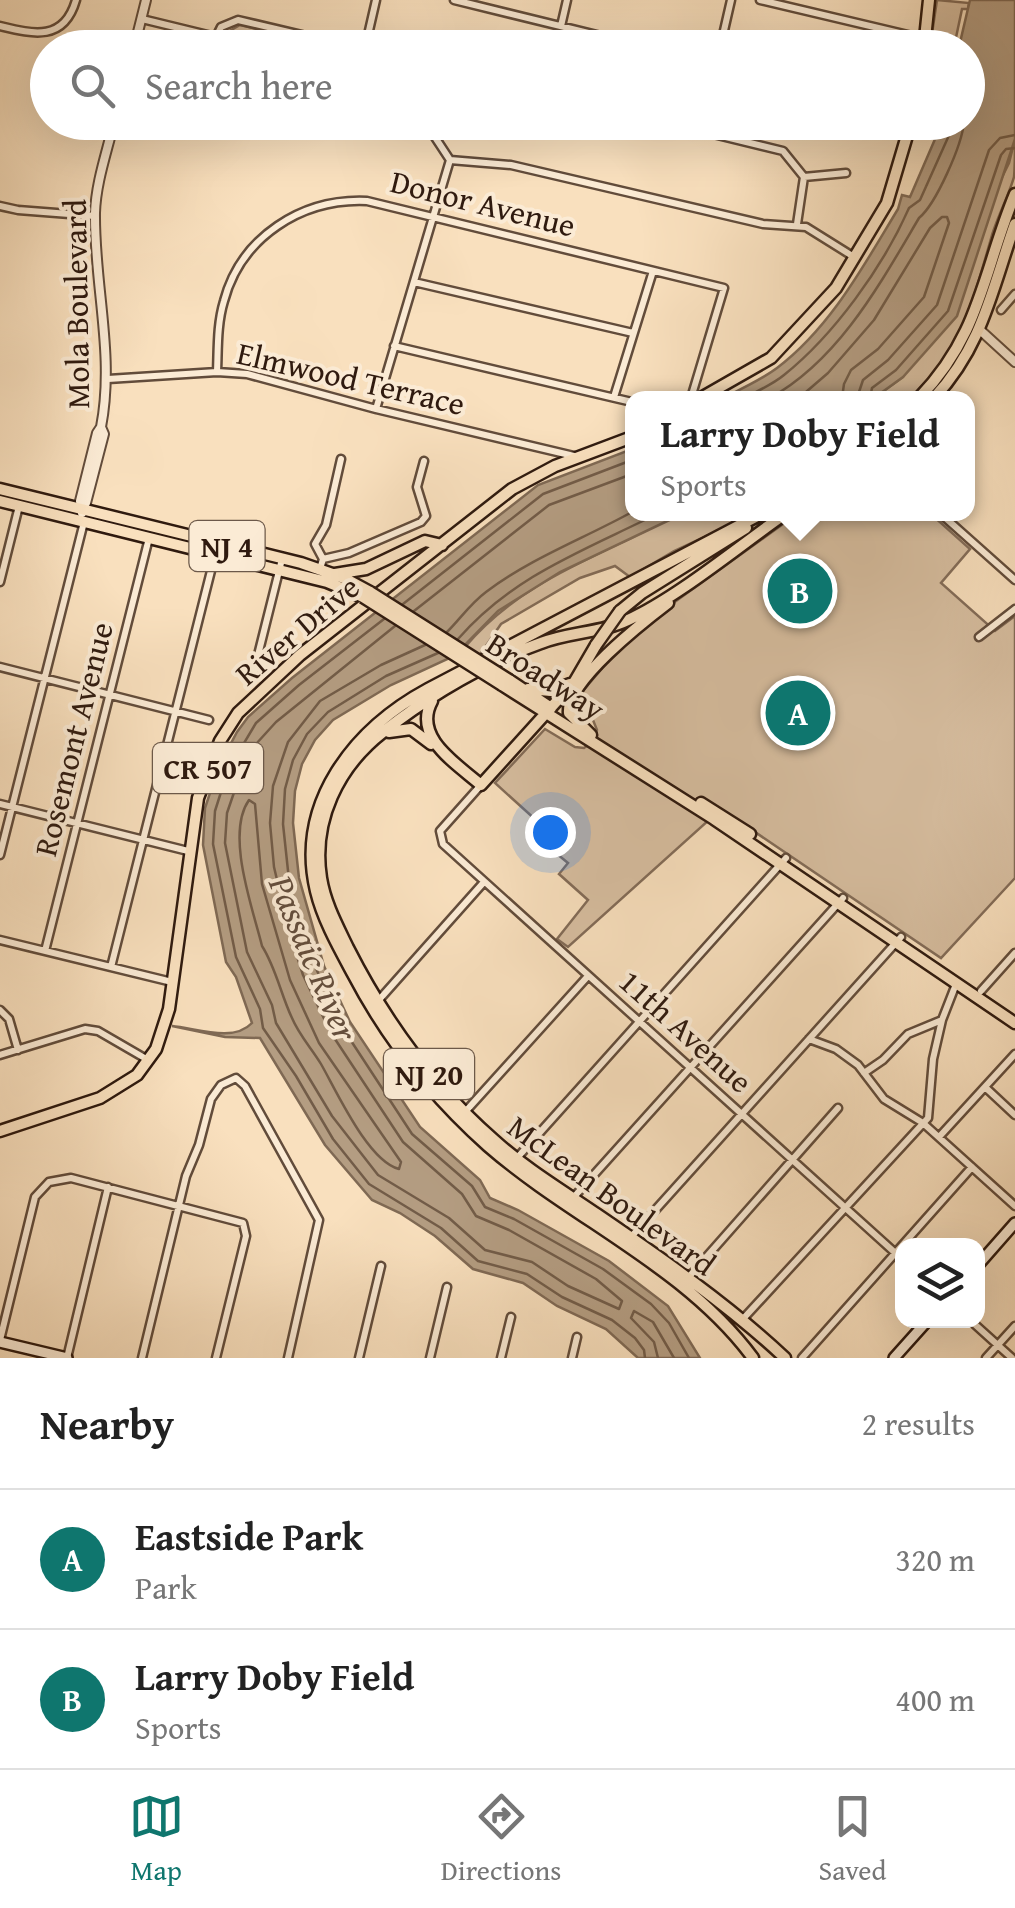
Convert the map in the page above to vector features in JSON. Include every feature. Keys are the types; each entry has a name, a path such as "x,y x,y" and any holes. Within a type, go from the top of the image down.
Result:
{"main road":[{"path":"926,30 930,0"},
{"path":"714,391 759,367 784,347 836,288 887,204 906,140"},
{"path":"925,391 946,366 973,319 1015,194"},
{"path":"939,391 980,330 1015,224"},
{"name":"River Drive","path":"172,986 188,851 205,776 220,741 238,714 300,655 534,475 625,440"},
{"name":"Broadway","path":"0,489 149,538 216,549"},
{"name":"Broadway","path":"0,501 82,516 281,564 366,595"},
{"name":"McLean Boulevard","path":"750,521 428,688 391,712 360,740 334,775 317,814 312,857 318,900 350,968 385,1028 434,1092 512,1165 698,1300 754,1358"},
{"path":"374,738 405,728 442,751 481,786 574,681 620,612 642,593 753,521"},
{"name":"McLean Boulevard","path":"775,521 632,619 535,645 436,696 374,738 352,761 335,788 322,826 319,856 329,908 378,1002 419,1062 464,1113 516,1158 630,1238 785,1358"},
{"path":"366,595 360,574 366,569 425,541 442,545"},
{"path":"590,738 569,713 568,703 573,694 618,645 701,580 724,557"},
{"name":"Broadway","path":"281,564 325,567 784,861 981,991 1015,1019"},
{"path":"325,567 366,569"},
{"path":"505,683 544,692 559,690 574,681"},
{"path":"505,683 532,707 534,720 527,736"},
{"path":"436,696 425,723 442,751"},
{"name":"Broadway","path":"898,939 956,983 1015,1019"},
{"name":"CR 507","path":"150,1061 164,1030 172,986"},
{"path":"0,1131 90,1103 130,1080 150,1061"},
{"path":"985,1257 1015,1222"},
{"path":"894,1358 921,1328"},
{"path":"0,1341 67,1358"},
{"path":"764,1358 777,1358"}],"street":[{"path":"53,30 66,21 76,0"},
{"path":"139,30 146,0"},
{"path":"369,30 376,0"},
{"path":"454,0 577,30"},
{"path":"561,26 567,0"},
{"path":"724,30 731,0"},
{"path":"760,0 874,30"},
{"path":"142,19 190,30"},
{"path":"219,30 238,20 280,30"},
{"path":"0,26 30,34"},
{"name":"Mola Boulevard","path":"82,516 104,434 108,379 95,216 110,140"},
{"path":"437,140 450,160"},
{"path":"745,140 783,151 804,177 797,224"},
{"path":"376,409 450,160"},
{"path":"450,160 511,165 763,224 797,224 856,258"},
{"path":"804,177 846,173"},
{"name":"Donor Avenue","path":"217,372 220,318 232,279 247,254 276,226 312,208 355,200 382,202 432,218 724,288 693,391"},
{"path":"0,206 95,216"},
{"path":"614,397 653,271"},
{"path":"414,282 634,334"},
{"path":"1001,310 1015,294"},
{"path":"980,330 1015,362"},
{"path":"394,346 625,400"},
{"name":"Elmwood Terrace","path":"108,379 217,372 247,374 580,458"},
{"path":"341,459 326,524 314,544 325,567 421,522 426,516 417,487 424,460"},
{"path":"0,582 19,506"},
{"path":"0,855 82,516"},
{"path":"949,521 1015,580"},
{"name":"Rosemont Avenue","path":"45,951 149,538"},
{"path":"111,967 216,549"},
{"path":"254,671 281,564"},
{"path":"979,637 1015,609"},
{"path":"0,667 209,720"},
{"name":"11th Avenue","path":"481,786 442,828 439,836 443,844 895,1252"},
{"path":"0,804 188,851"},
{"path":"516,1158 784,861"},
{"path":"378,1002 484,882"},
{"path":"573,1198 841,900"},
{"path":"630,1238 898,939"},
{"path":"0,940 172,986"},
{"path":"981,991 1015,953"},
{"path":"464,1113 588,976"},
{"path":"741,1321 930,1114 930,1081 942,1020 956,983"},
{"path":"0,1010 9,1019 18,1050"},
{"path":"864,1073 884,1060 913,1031 942,1020"},
{"path":"0,1055 92,1029 150,1061"},
{"path":"808,1039 836,1049 864,1073 884,1099 923,1122 1015,1206"},
{"path":"939,1138 1015,1054"},
{"path":"142,1358 178,1205 209,1104 226,1081 236,1078 243,1082 318,1215 319,1230 288,1358"},
{"path":"984,1088 1015,1116"},
{"path":"686,1280 838,1108"},
{"path":"908,1238 972,1167"},
{"path":"0,1341 33,1203 48,1182 70,1178 238,1220 245,1225 246,1236 216,1358"},
{"path":"67,1358 108,1187"},
{"path":"802,1358 895,1252"},
{"path":"359,1358 380,1266"},
{"path":"430,1358 448,1287"},
{"path":"501,1358 511,1317"},
{"path":"986,1358 1015,1326"},
{"path":"979,1328 1012,1358"},
{"path":"572,1358 577,1336"}],"shaded area":[{"path":"937,0 969,3 968,9 962,9 958,30 933,30"},
{"path":"240,25 261,30 231,30"},
{"path":"1015,139 1014,177 954,342 917,391 884,391 903,377 1009,163"},
{"path":"739,521 630,577 615,566 580,578 501,624 479,656 465,647 521,596 663,522"},
{"path":"787,521 939,521 970,549 941,583 995,631 1015,616 1015,878 941,958 721,809 568,947 557,939 588,900 559,874 568,863 551,849 558,840 495,783 545,729 575,747 584,748 592,742 597,730 593,720 570,706 616,652 658,614"}],"water":[{"path":"970,0 1015,0 1015,139 957,316 903,377 884,391 737,391 777,368 830,314 898,209 902,195 910,197 935,140 985,140 985,30 963,30"},
{"name":"Passaic River","path":"625,452 625,521 667,521 560,572 498,611 454,656 391,685 333,720 315,740 302,764 295,791 293,823 299,878 324,966 350,1022 420,1127 480,1180 490,1198 609,1261 668,1306 700,1358 638,1358 606,1329 557,1306 523,1283 473,1269 435,1236 372,1200 325,1145 260,1038 225,1037 172,1026 225,1033 252,1023 236,977 226,962 203,845 205,808 219,766 237,732 292,678 538,485"}],"place":[{"name":"Larry Doby Field","path":"800,591"},
{"name":"Eastside Park","path":"798,713"}]}
